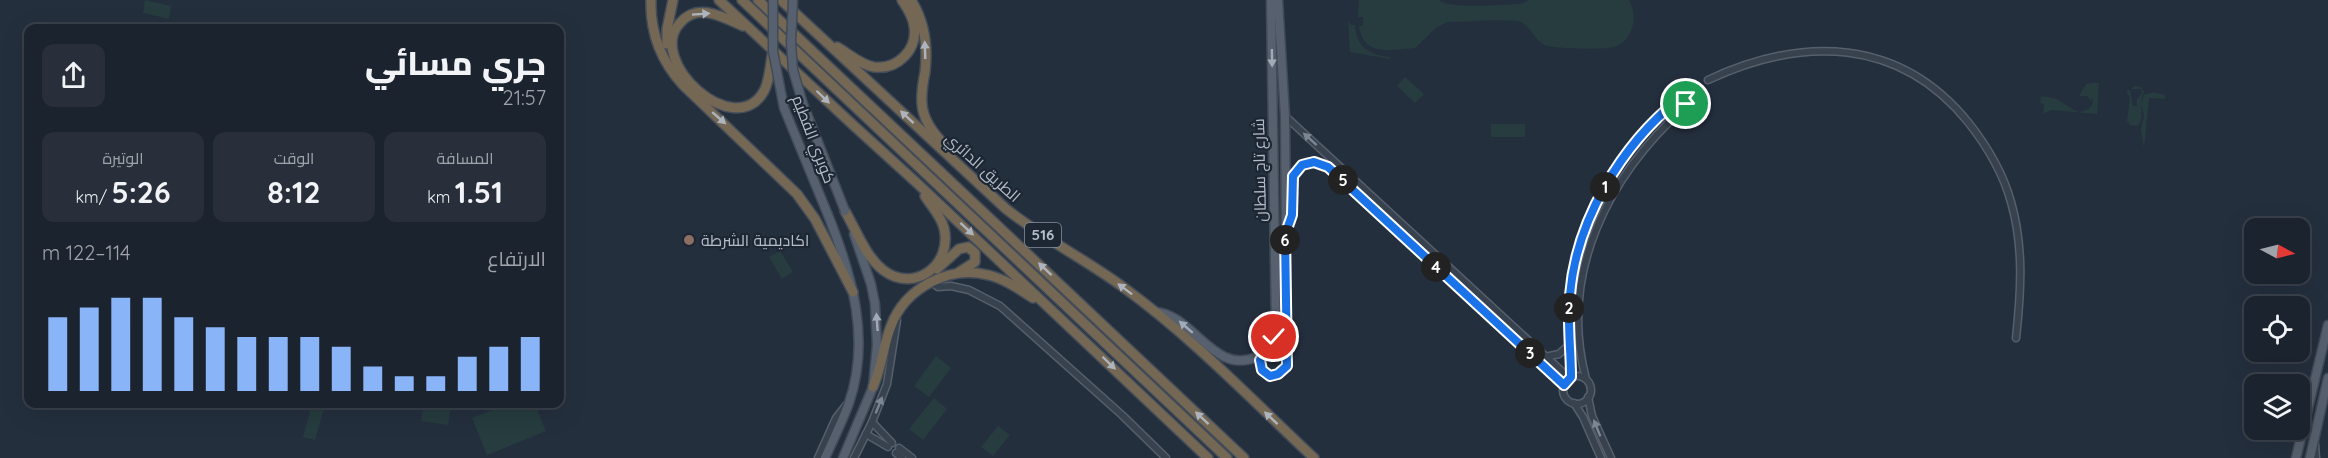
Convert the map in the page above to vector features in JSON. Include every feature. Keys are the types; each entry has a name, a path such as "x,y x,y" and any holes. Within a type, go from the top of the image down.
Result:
{"highway":[{"path":"651,0 654,34 667,66 699,101 797,194 815,219 854,292"},
{"path":"673,0 666,41 672,57 696,88 726,108 746,107 757,99 765,88 773,51"},
{"path":"719,0 1208,458"},
{"name":"516","path":"742,0 1227,458"},
{"name":"الطريق الدائري","path":"758,0 1244,458"},
{"name":"الطريق الدائري","path":"781,0 1019,219 1123,286 1155,312 1314,458"},
{"name":"516","path":"824,41 868,66 883,68 897,63 908,53 914,39 914,24 902,0"},
{"name":"516","path":"911,0 921,21 925,41 922,104 925,117 932,130 970,176"},
{"path":"672,57 671,43 675,28 683,19 692,14 701,12 714,14 753,30"},
{"path":"918,184 940,218 944,230 943,253 931,277"},
{"path":"845,211 874,261 882,270 891,275 903,279 957,273 982,273 1000,278 1050,308"},
{"path":"873,387 891,326 902,305 959,249 963,247 972,249 976,257 975,262 957,273"}],"main road":[{"name":"كوبري الفطيم","path":"774,0 773,51 783,108 845,259 857,310 859,347 854,384 850,402 825,458"},
{"name":"شارع تاج سلطان","path":"1270,0 1276,328 1260,363 1266,374 1276,375 1287,366 1285,116 1278,0"},
{"name":"كوبري الفطيم","path":"793,2 791,42 793,70 803,104 865,264 875,304 878,345 873,387 843,458"},
{"path":"1155,312 1177,319 1212,350 1239,360 1252,358 1264,351"},
{"path":"2296,458 2328,325"},
{"path":"2310,458 2328,378"}],"street":[{"path":"1708,81 1737,68 1770,58 1835,51 1864,55 1892,63 1920,77 1938,90 1983,142 1997,166 2008,194 2018,233 2021,264 2016,338"},
{"path":"1570,378 1569,308 1572,279 1581,242 1598,200 1613,173 1636,142 1670,107 1679,99 1684,99 1687,102 1685,107 1657,132 1622,178 1609,200 1594,234 1582,278 1578,312 1579,346 1590,389 1588,397 1592,416 1611,458"},
{"path":"1285,116 1570,378"},
{"path":"1285,235 1292,215 1295,173 1305,163 1324,164 1564,385 1565,397 1574,403 1583,417 1600,458"},
{"path":"931,277 938,287 951,286 969,291 1000,306 1122,415 1166,458"},
{"path":"854,458 872,422 890,371 895,327 902,305"},
{"path":"1545,357 1559,354 1570,344"},
{"path":"1564,385 1570,378 1579,376 1586,379"},
{"path":"1574,403 1582,402 1588,397"},
{"path":"818,458 836,418 850,402"},
{"path":"866,434 890,445 872,422"},
{"path":"2314,438 2316,458"},
{"path":"902,458 898,451 912,458"}],"green space":[{"path":"145,0 171,6 169,19 143,13"},
{"path":"1359,0 1439,0 1454,5 1478,6 1522,4 1529,0 1629,0 1633,20 1626,39 1621,44 1609,48 1580,49 1545,45 1521,22 1500,20 1447,22 1437,27 1415,48 1388,50 1372,47 1366,43 1359,26 1363,26 1363,17 1358,17"},
{"path":"1348,21 1351,25 1355,25 1358,39 1365,48 1370,52 1390,57 1390,59 1350,52"},
{"path":"1405,77 1424,94 1415,103 1397,86"},
{"path":"2099,83 2097,114 2051,110 2043,114 2044,104 2040,103 2041,97 2056,99 2078,112 2087,109 2091,106 2093,97 2091,101 2087,96 2079,96 2086,84"},
{"path":"2134,86 2141,87 2144,92 2138,126 2130,125 2127,121 2130,98 2126,91 2130,90 2133,106 2137,106 2137,100 2142,93 2141,89 2131,89"},
{"path":"2153,92 2165,95 2165,99 2149,98 2144,148 2141,130 2144,115 2141,104 2144,95"},
{"path":"1491,124 1525,124 1525,137 1491,137"},
{"path":"780,251 793,272 782,279 769,257"},
{"path":"936,356 951,368 929,397 914,386"},
{"path":"934,398 947,409 923,440 909,429"},
{"path":"311,408 324,408 315,440 303,437"},
{"path":"423,408 451,408 448,425 421,421"},
{"path":"498,408 537,408 546,431 487,455 472,418"},
{"path":"998,426 1010,435 993,456 981,447"}],"place":[{"name":"اكاديمية الشرطة","path":"689,240"}],"route":[{"path":"1274,337 1260,360 1262,370 1270,376 1278,374 1287,366 1285,235 1293,210 1293,176 1302,165 1309,162 1319,163 1328,167 1564,385 1571,377 1569,322 1572,279 1581,242 1590,218 1607,183 1636,142 1679,99 1684,99 1686,104"}]}
